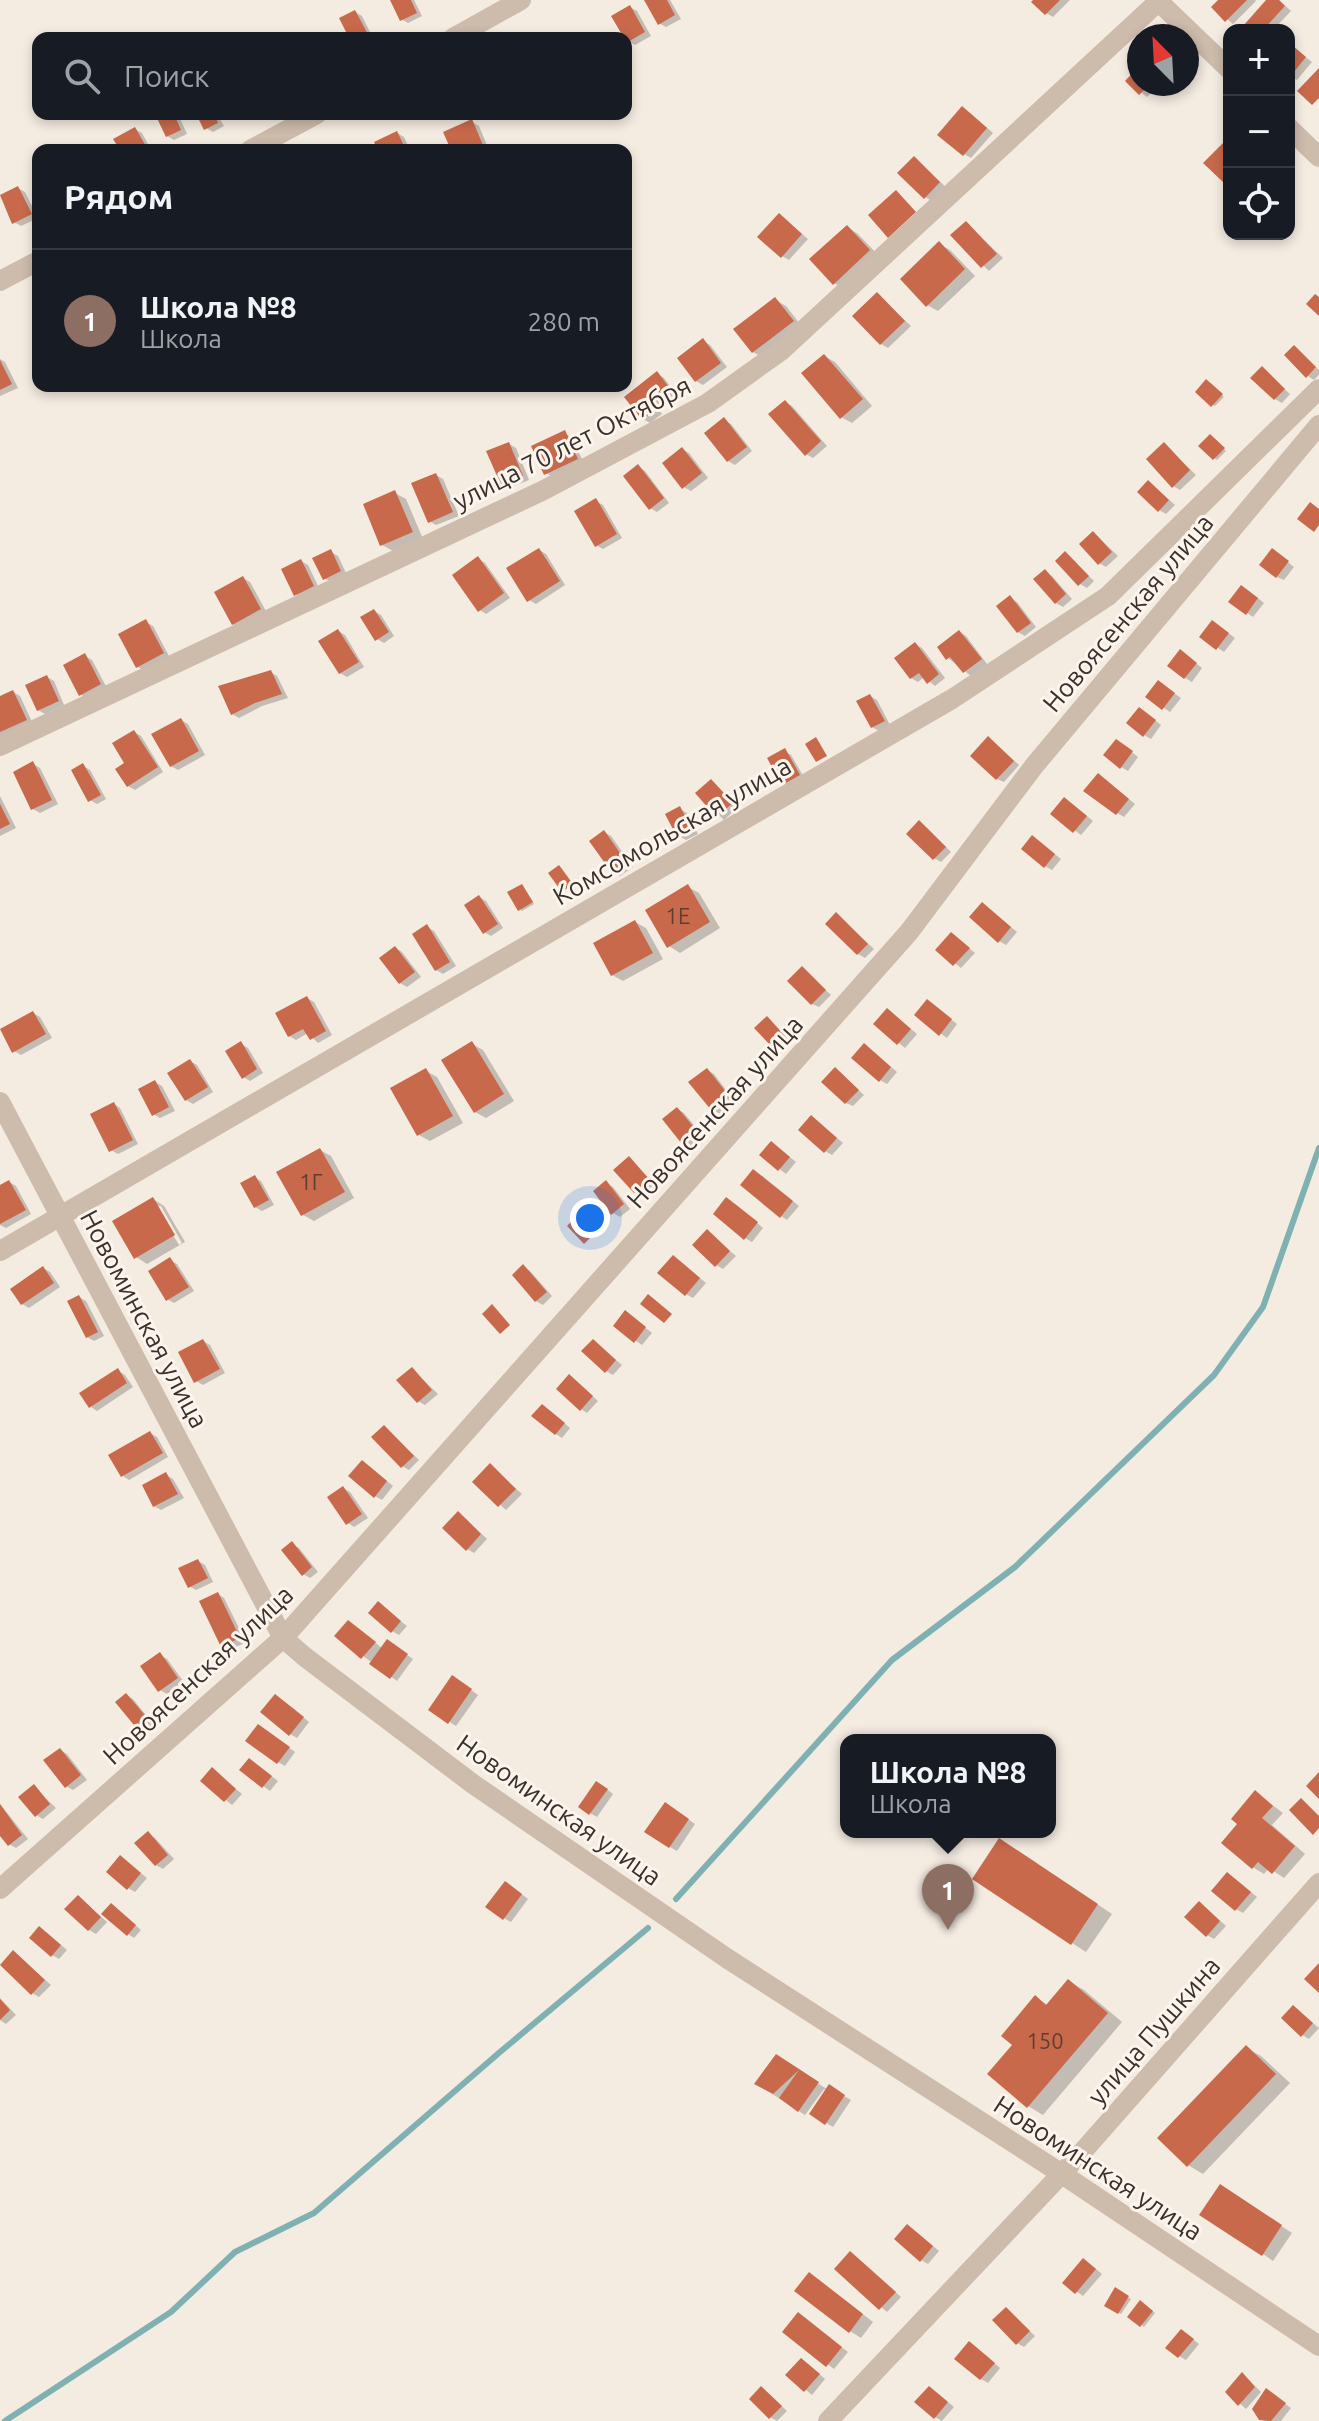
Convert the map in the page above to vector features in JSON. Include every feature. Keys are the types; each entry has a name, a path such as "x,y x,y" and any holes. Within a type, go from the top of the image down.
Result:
{"street":[{"path":"464,32 521,0"},
{"path":"1158,1 1223,63"},
{"name":"улица 70 лет Октября","path":"0,746 544,490 708,403 792,341 1158,1"},
{"path":"261,144 306,120"},
{"path":"1295,134 1319,157"},
{"path":"0,281 32,264"},
{"name":"Комсомольская улица","path":"0,1251 952,699 1108,596 1319,389"},
{"name":"Новоясенская улица","path":"0,1889 283,1638 909,932 1034,766 1319,425"},
{"name":"Новоминская улица","path":"0,1102 283,1638 473,1784 690,1933 1062,2174 1319,2346"},
{"name":"улица Пушкина","path":"828,2421 1062,2174 1319,1883"}],"building":[{"path":"390,0 411,0 417,13 400,21"},
{"path":"644,0 667,0 675,15 658,25"},
{"path":"1060,0 1045,15 1031,2"},
{"path":"1218,0 1247,0 1225,22 1211,7"},
{"path":"1266,0 1279,0 1285,6 1268,24 1245,24"},
{"path":"630,5 645,32 632,40 632,32 620,32 611,16"},
{"path":"355,10 367,32 346,32 339,18"},
{"path":"1295,48 1306,57 1295,71"},
{"path":"1319,68 1319,98 1312,105 1297,91"},
{"path":"962,106 987,128 963,156 937,135"},
{"path":"158,120 177,120 181,130 166,137"},
{"path":"199,120 217,120 218,123 204,130"},
{"path":"472,120 482,144 448,144 443,132"},
{"path":"135,127 145,144 116,144 113,139"},
{"path":"397,131 403,144 375,144"},
{"path":"1223,143 1223,182 1203,163"},
{"path":"914,156 940,182 924,199 897,173"},
{"path":"18,186 32,214 12,224 0,195"},
{"path":"896,190 916,212 888,238 868,215"},
{"path":"779,213 802,234 781,258 757,237"},
{"path":"966,221 997,254 981,268 950,235"},
{"path":"847,225 870,250 833,285 809,259"},
{"path":"939,241 965,269 926,307 900,279"},
{"path":"877,292 905,321 880,345 852,316"},
{"path":"1315,294 1319,297 1319,316 1306,304"},
{"path":"775,297 794,321 752,353 733,329"},
{"path":"703,338 721,363 695,382 677,358"},
{"path":"1294,345 1316,367 1306,378 1284,355"},
{"path":"824,354 863,399 840,419 801,373"},
{"path":"0,360 12,384 0,390"},
{"path":"1262,366 1285,389 1274,400 1250,378"},
{"path":"657,371 671,390 652,404 657,409 642,420 624,397"},
{"path":"1206,379 1223,394 1211,407 1195,392"},
{"path":"785,400 821,441 805,456 768,414"},
{"path":"724,417 747,447 727,462 704,433"},
{"path":"565,430 578,459 544,475 531,446"},
{"path":"1210,434 1225,448 1213,460 1198,446"},
{"path":"509,442 523,476 501,485 486,451"},
{"path":"1164,442 1190,470 1172,488 1146,459"},
{"path":"682,447 702,473 682,489 662,463"},
{"path":"638,464 664,498 649,510 623,476"},
{"path":"436,473 453,512 428,523 411,483"},
{"path":"1148,480 1169,500 1158,512 1137,492"},
{"path":"395,490 413,532 380,546 363,504"},
{"path":"596,498 617,534 595,547 574,511"},
{"path":"1310,502 1319,509 1319,525 1314,532 1297,519"},
{"path":"1093,531 1112,552 1098,565 1079,544"},
{"path":"539,548 560,581 527,602 506,568"},
{"path":"1272,548 1289,561 1276,578 1259,565"},
{"path":"331,549 341,571 323,580 312,558"},
{"path":"1065,551 1089,576 1078,586 1055,561"},
{"path":"478,556 504,593 478,612 452,575"},
{"path":"301,559 314,586 294,596 281,569"},
{"path":"1045,569 1066,594 1055,604 1033,579"},
{"path":"243,576 261,609 232,625 214,592"},
{"path":"1241,585 1258,598 1246,615 1228,602"},
{"path":"1010,595 1031,623 1017,633 996,606"},
{"path":"374,609 389,632 375,641 360,617"},
{"path":"146,619 164,653 136,668 118,634"},
{"path":"1212,620 1229,633 1216,650 1199,637"},
{"path":"338,629 359,662 339,674 318,641"},
{"path":"959,630 982,659 963,673 950,657 946,660 937,647"},
{"path":"915,642 939,674 927,684 919,673 910,679 894,658"},
{"path":"1180,649 1197,663 1184,679 1167,666"},
{"path":"85,653 101,684 79,696 63,665"},
{"path":"271,670 282,694 231,715 218,686"},
{"path":"47,675 59,701 37,711 25,685"},
{"path":"1158,680 1175,693 1162,710 1145,697"},
{"path":"13,690 27,720 0,732 0,696"},
{"path":"870,694 885,721 871,728 856,701"},
{"path":"1139,707 1156,720 1143,737 1126,723"},
{"path":"181,718 199,751 170,767 151,734"},
{"path":"134,730 158,767 127,787 115,769 124,763 112,743"},
{"path":"988,736 1014,761 996,780 970,756"},
{"path":"816,737 827,756 816,762 805,744"},
{"path":"1116,739 1133,751 1120,769 1103,755"},
{"path":"785,748 800,775 782,785 767,758"},
{"path":"33,761 52,800 31,810 13,772"},
{"path":"83,763 101,795 88,802 71,770"},
{"path":"1098,773 1129,799 1116,815 1083,791"},
{"path":"711,779 733,803 716,817 695,793"},
{"path":"1064,797 1087,816 1073,833 1050,814"},
{"path":"0,804 10,824 0,829"},
{"path":"680,806 692,830 677,837 665,814"},
{"path":"919,820 946,847 933,860 906,834"},
{"path":"604,830 627,863 612,873 589,841"},
{"path":"1032,835 1055,854 1044,868 1021,849"},
{"path":"559,865 573,884 562,892 548,873"},
{"path":"522,884 533,902 518,911 507,892"},
{"path":"688,884 710,922 667,948 645,910"},
{"path":"479,895 498,924 483,934 464,905"},
{"path":"982,902 1011,927 998,943 969,917"},
{"path":"836,912 868,944 857,955 825,924"},
{"path":"635,920 653,953 611,976 593,943"},
{"path":"427,924 450,962 435,971 412,934"},
{"path":"951,932 970,948 953,966 935,950"},
{"path":"395,946 415,972 399,984 379,958"},
{"path":"802,966 826,990 811,1005 787,981"},
{"path":"307,996 326,1031 310,1040 303,1029 288,1037 275,1013"},
{"path":"927,999 952,1019 939,1036 914,1015"},
{"path":"887,1008 911,1029 897,1045 873,1024"},
{"path":"33,1011 46,1034 12,1053 0,1029"},
{"path":"767,1016 785,1036 772,1047 754,1028"},
{"path":"241,1041 257,1069 242,1079 225,1051"},
{"path":"472,1041 504,1094 474,1113 441,1060"},
{"path":"864,1043 891,1067 879,1082 851,1058"},
{"path":"190,1059 208,1087 185,1101 167,1073"},
{"path":"835,1067 859,1090 845,1104 821,1082"},
{"path":"426,1068 453,1116 417,1136 390,1088"},
{"path":"707,1068 730,1097 712,1111 688,1082"},
{"path":"155,1080 169,1107 152,1116 138,1089"},
{"path":"114,1102 133,1140 109,1152 90,1114"},
{"path":"677,1107 697,1131 682,1144 662,1119"},
{"path":"811,1115 837,1138 824,1153 798,1130"},
{"path":"771,1141 790,1157 778,1171 759,1155"},
{"path":"320,1148 345,1192 301,1216 276,1172"},
{"path":"629,1156 649,1179 634,1193 613,1170"},
{"path":"753,1169 793,1201 780,1218 740,1185"},
{"path":"255,1175 269,1200 254,1208 240,1183"},
{"path":"9,1180 26,1210 0,1224 0,1185"},
{"path":"606,1180 624,1204 611,1215 593,1191"},
{"path":"153,1197 175,1235 134,1259 112,1221"},
{"path":"726,1197 758,1222 744,1240 713,1214"},
{"path":"578,1215 595,1233 584,1244 567,1226"},
{"path":"707,1229 730,1251 715,1267 692,1245"},
{"path":"673,1255 700,1278 685,1296 657,1273"},
{"path":"170,1257 189,1287 166,1301 148,1271"},
{"path":"523,1264 547,1292 535,1302 512,1275"},
{"path":"43,1266 54,1283 21,1305 10,1289"},
{"path":"648,1294 672,1314 664,1323 640,1304"},
{"path":"79,1295 98,1332 86,1338 67,1301"},
{"path":"492,1304 510,1325 500,1334 482,1314"},
{"path":"625,1310 646,1327 634,1343 613,1326"},
{"path":"203,1339 220,1369 194,1383 178,1352"},
{"path":"593,1339 616,1360 605,1373 581,1351"},
{"path":"412,1367 432,1390 417,1403 396,1380"},
{"path":"118,1368 127,1383 89,1408 79,1393"},
{"path":"569,1374 593,1396 580,1411 556,1389"},
{"path":"542,1404 565,1423 555,1435 531,1416"},
{"path":"384,1425 414,1456 401,1468 371,1437"},
{"path":"150,1431 163,1453 121,1477 108,1455"},
{"path":"362,1460 387,1481 374,1498 348,1476"},
{"path":"490,1463 516,1489 498,1507 472,1482"},
{"path":"166,1472 178,1494 153,1507 142,1485"},
{"path":"343,1486 362,1514 346,1525 327,1497"},
{"path":"458,1511 481,1534 466,1551 442,1528"},
{"path":"292,1541 312,1567 302,1576 281,1550"},
{"path":"198,1559 208,1578 188,1588 178,1568"},
{"path":"218,1592 240,1638 221,1647 199,1601"},
{"path":"378,1601 401,1621 391,1633 368,1613"},
{"path":"348,1620 376,1642 361,1659 334,1636"},
{"path":"387,1639 408,1654 390,1679 369,1664"},
{"path":"160,1652 178,1678 158,1692 140,1666"},
{"path":"452,1675 472,1689 448,1724 428,1710"},
{"path":"126,1693 149,1720 138,1730 115,1702"},
{"path":"275,1694 304,1717 289,1736 260,1712"},
{"path":"258,1724 290,1747 277,1764 245,1741"},
{"path":"60,1748 81,1775 65,1788 43,1760"},
{"path":"249,1758 272,1776 262,1788 239,1770"},
{"path":"212,1767 236,1789 224,1802 200,1781"},
{"path":"1319,1772 1319,1799 1306,1786"},
{"path":"596,1781 608,1789 589,1815 578,1807"},
{"path":"34,1784 50,1804 35,1817 18,1797"},
{"path":"1255,1790 1273,1806 1262,1818 1295,1846 1272,1874 1258,1862 1252,1869 1221,1843 1237,1824 1231,1819"},
{"path":"1301,1798 1319,1816 1319,1828 1313,1835 1289,1810"},
{"path":"665,1802 689,1819 669,1848 644,1832"},
{"path":"0,1804 22,1835 8,1846 0,1836"},
{"path":"148,1831 168,1855 155,1866 134,1843"},
{"path":"999,1838 1098,1904 1071,1945 972,1879"},
{"path":"120,1855 141,1873 127,1890 106,1872"},
{"path":"1227,1872 1251,1892 1235,1911 1211,1891"},
{"path":"505,1881 522,1894 503,1920 485,1907"},
{"path":"78,1895 101,1917 88,1931 64,1909"},
{"path":"1199,1901 1220,1921 1206,1937 1184,1917"},
{"path":"111,1903 136,1925 127,1936 101,1914"},
{"path":"39,1926 61,1945 51,1957 29,1938"},
{"path":"13,1950 45,1980 31,1995 0,1965"},
{"path":"1319,1963 1319,1993 1304,1979"},
{"path":"1068,1979 1108,2013 1027,2108 987,2074 1012,2045 1001,2036 1035,1995 1046,2005"},
{"path":"0,1999 10,2010 0,2020"},
{"path":"1293,2005 1313,2023 1301,2037 1281,2018"},
{"path":"1246,2045 1276,2074 1187,2167 1157,2138"},
{"path":"776,2054 819,2082 798,2112 779,2098 799,2070 773,2094 754,2084"},
{"path":"829,2084 845,2095 825,2125 809,2114"},
{"path":"1220,2184 1282,2225 1262,2256 1199,2215"},
{"path":"907,2224 933,2246 920,2262 894,2239"},
{"path":"850,2251 896,2292 879,2310 834,2269"},
{"path":"1083,2258 1096,2269 1075,2294 1062,2283"},
{"path":"809,2272 863,2314 849,2333 794,2291"},
{"path":"1115,2287 1129,2296 1118,2314 1104,2306"},
{"path":"1140,2300 1153,2311 1140,2327 1127,2317"},
{"path":"1006,2307 1030,2331 1016,2345 992,2320"},
{"path":"798,2312 842,2347 826,2367 782,2332"},
{"path":"1181,2329 1194,2339 1178,2358 1165,2348"},
{"path":"969,2341 995,2363 980,2380 954,2359"},
{"path":"801,2358 820,2374 804,2392 785,2375"},
{"path":"1242,2372 1255,2387 1238,2406 1225,2392"},
{"path":"761,2386 782,2406 769,2419 749,2399"},
{"path":"929,2386 948,2402 934,2419 914,2402"},
{"path":"1266,2388 1286,2403 1271,2421 1259,2420 1252,2409"}],"waterway":[{"path":"676,1899 892,1660 1015,1567 1214,1375 1263,1307 1319,1148"},
{"path":"5,2421 171,2312 235,2252 314,2213 648,1928"}],"place":[{"name":"Школа №8","path":"948,1930"}]}
